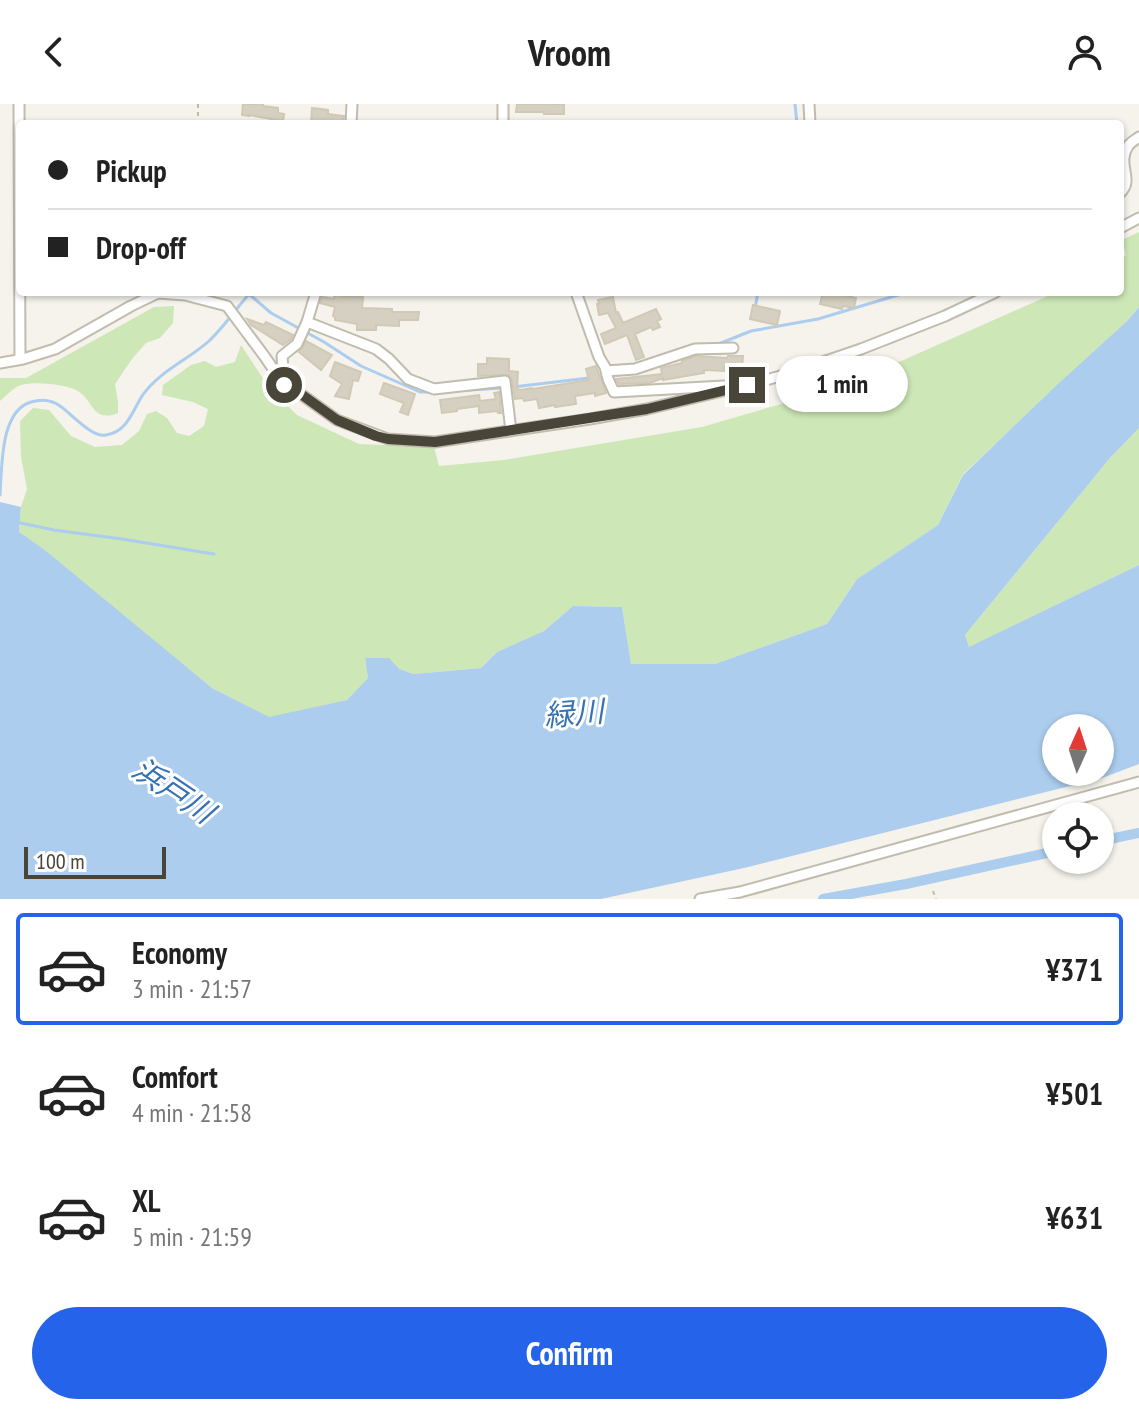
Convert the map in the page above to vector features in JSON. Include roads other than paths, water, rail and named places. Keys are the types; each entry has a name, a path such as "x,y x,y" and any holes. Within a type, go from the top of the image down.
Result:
{"street":[{"path":"1124,158 1128,146 1139,137"},
{"path":"20,296 20,359"},
{"path":"0,363 55,349 152,296"},
{"path":"189,296 227,306 284,385 337,420 388,439 435,442 647,409 747,385 861,349 988,296"},
{"path":"284,385 282,356 297,344 315,296"},
{"path":"577,296 614,392 747,385"},
{"path":"307,322 376,349 408,379 434,389 505,381 511,431"},
{"path":"606,371 635,369 695,349 733,348"},
{"path":"700,899 740,892 1139,782"}],"water":[{"path":"1139,307 1139,428 1110,458 965,635 969,647 1139,565 1139,764 1114,773 1114,714 1042,714 1042,786 1070,786 744,868 601,899 0,899 0,502 21,507 19,532 212,688 269,717 347,700 368,678 365,658 389,658 399,669 414,674 481,668 497,652 544,631 573,606 622,607 631,664 715,664 827,624 857,579 938,525 963,475"}],"waterway":[{"path":"795,104 797,120"},
{"path":"0,495 8,428 21,407 35,401 50,401 95,433 113,433 128,420 149,388 209,341 247,296"},
{"path":"251,296 271,313 361,366 420,392 430,392"},
{"path":"755,308 757,296"},
{"path":"716,345 751,331 818,319 895,296"},
{"path":"597,378 625,374"},
{"path":"513,387 589,378"},
{"path":"454,391 502,388"},
{"path":"16,522 214,554"},
{"path":"1114,838 1139,833"},
{"path":"823,899 1042,854"}],"water label":[{"name":"緑川","path":"574,714"},
{"name":"浜戸川","path":"173,791"}]}
